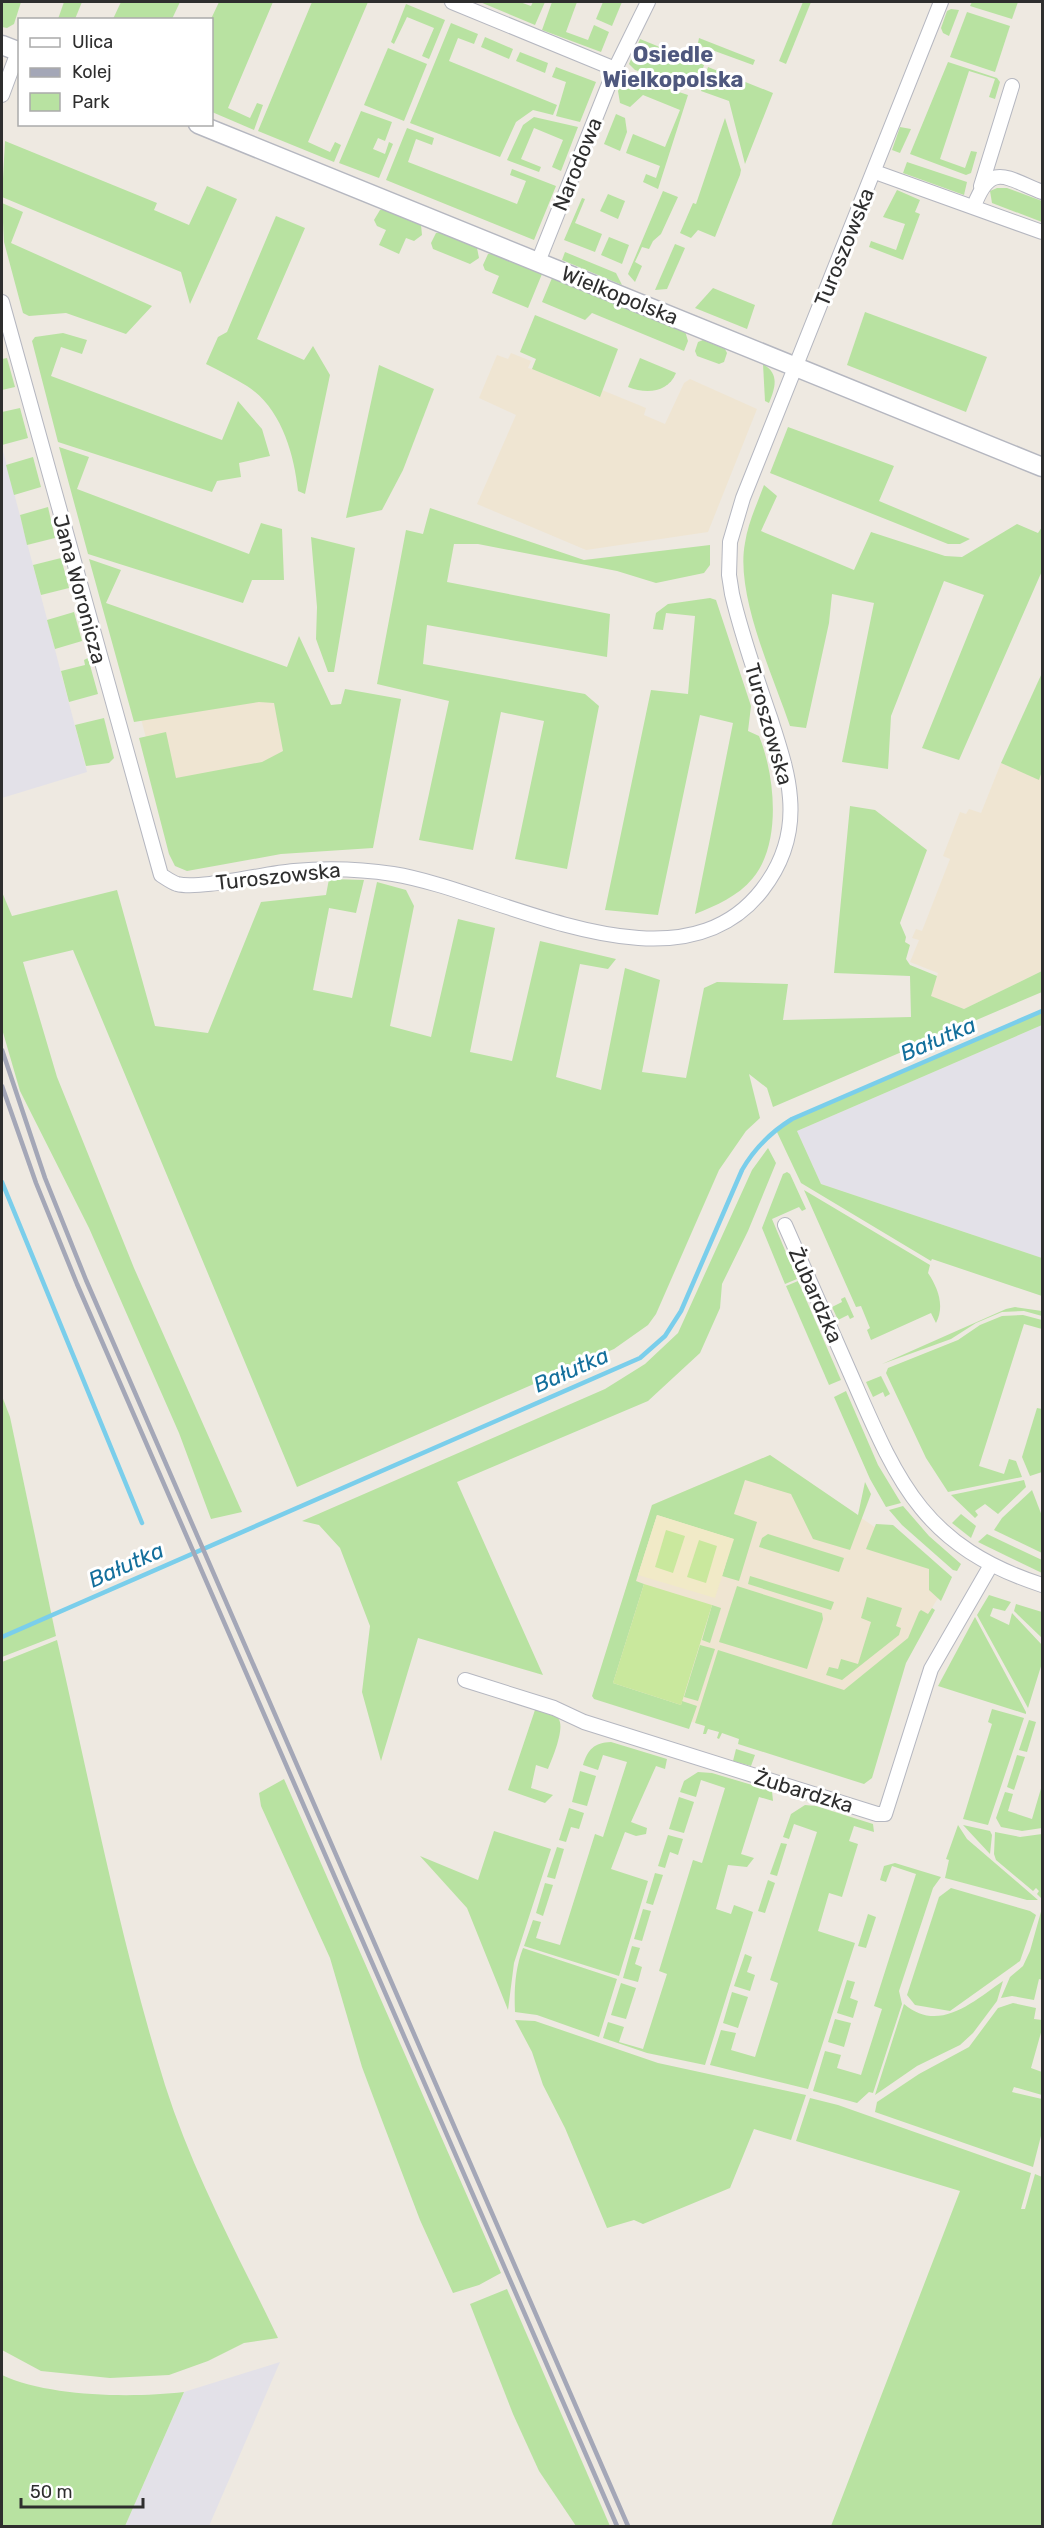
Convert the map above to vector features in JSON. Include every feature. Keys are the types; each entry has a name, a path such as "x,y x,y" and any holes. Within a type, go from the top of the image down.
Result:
{"street":[{"path":"452,2 615,69"},
{"name":"Narodowa","path":"538,262 615,69 648,2"},
{"name":"Turoszowska","path":"161,875 178,884 195,885 285,872 362,870 405,876 585,929 645,938 680,937 703,932 747,906 774,874 781,860 789,829 790,796 786,768 735,608 729,575 730,551 743,498 941,2"},
{"path":"2,95 13,49"},
{"path":"974,206 1012,86"},
{"name":"Wielkopolska","path":"203,126 1042,467"},
{"path":"875,172 1042,232"},
{"path":"981,186 990,178 1002,177 1042,192"},
{"name":"Jana Woronicza","path":"2,302 161,875"},
{"name":"Żubardzka","path":"785,1225 891,1466 915,1501 934,1523 966,1550 991,1565 1042,1585"},
{"name":"Żubardzka","path":"465,1680 554,1708 584,1722 885,1814 931,1669 991,1565"}],"shaded area":[{"path":"511,353 531,361 528,368 599,397 602,390 646,408 644,415 665,424 684,383 690,379 757,409 708,532 586,550 477,504 516,415 479,398 497,355 508,359"},
{"path":"2,447 87,772 2,798"},
{"path":"252,694 297,704 323,834 174,844 140,715"},
{"path":"1001,763 1039,779 1042,771 1042,971 964,1009 930,996 938,973 910,962 919,940 912,938 916,929 922,931 950,859 943,856 960,812 966,814 969,809 981,813"},
{"path":"1042,1025 1042,1258 821,1184 797,1131"},
{"path":"770,1455 950,1579 901,1657 826,1764 594,1691 652,1505"},
{"path":"280,2362 209,2526 125,2526 184,2392"}],"green space":[{"path":"2,2 21,2 14,24 7,28 2,27"},
{"path":"64,2 82,2 75,18 58,18"},
{"path":"121,2 180,2 172,18 113,18"},
{"path":"219,2 273,2 228,108 250,118 257,103 263,105 254,130 213,112 211,18"},
{"path":"312,2 368,2 308,142 330,152 335,142 341,145 334,162 258,131"},
{"path":"480,2 520,2 531,6 533,2 545,2 535,25"},
{"path":"552,2 577,2 566,32 588,40 594,25 609,32 601,52 542,30"},
{"path":"603,2 622,2 612,26 596,19"},
{"path":"803,2 811,2 786,64 779,61"},
{"path":"972,2 1018,2 1012,19 970,6"},
{"path":"406,4 445,20 429,59 422,56 434,28 407,17 394,44 391,42"},
{"path":"959,10 949,36 943,33 941,28 947,11"},
{"path":"967,12 1010,26 995,72 950,57"},
{"path":"451,23 478,34 474,44 458,38 449,61 557,105 553,115 533,110 516,122 500,157 410,123"},
{"path":"485,37 513,49 509,59 481,47"},
{"path":"699,38 755,60 753,65 701,46 698,43"},
{"path":"640,39 704,65 696,90 635,70 629,64"},
{"path":"388,48 427,64 404,121 364,105"},
{"path":"520,52 548,63 545,73 516,61"},
{"path":"948,62 997,78 1000,82 995,99 989,97 995,79 969,71 940,159 965,168 971,151 977,152 971,173 966,175 910,154"},
{"path":"556,67 596,82 580,122 556,116 566,82 552,77"},
{"path":"708,67 773,93 745,164 729,101 701,91"},
{"path":"633,77 688,95 658,189 643,182 646,174 656,178 660,166 626,153 633,134 665,147 680,110 643,95 630,107 620,103 618,91 623,78"},
{"path":"361,111 392,122 385,141 378,138 373,149 385,154 389,142 393,144 379,178 339,163"},
{"path":"616,114 625,118 627,132 620,151 604,144"},
{"path":"534,117 578,127 561,171 552,167 563,140 534,128 521,159 541,167 539,172 507,160 523,125"},
{"path":"725,118 741,170 740,175 715,237 698,230 691,238 680,233 693,203 696,204"},
{"path":"900,127 911,129 900,153 892,150"},
{"path":"407,128 434,138 432,145 416,139 408,162 517,204 526,181 510,175 512,169 556,186 534,240 386,180"},
{"path":"5,141 157,203 154,210 189,225 207,186 237,199 190,304 181,272 2,197"},
{"path":"907,162 967,182 964,195 903,173"},
{"path":"1007,188 1042,201 1042,222 992,203 990,191"},
{"path":"897,190 920,200 915,212 920,214 903,260 869,247 871,241 896,250 905,224 883,217"},
{"path":"663,191 678,197 661,234 653,241 649,249 642,247 635,262 642,266 635,282 628,274"},
{"path":"608,194 625,201 618,219 600,211"},
{"path":"582,198 585,199 575,223 602,234 595,252 564,240"},
{"path":"2,203 23,212 11,243 152,306 126,334 66,313 29,316 23,313 4,242"},
{"path":"380,210 421,225 422,235 414,241 406,238 399,254 379,245 386,230 377,226 374,220"},
{"path":"276,216 305,228 257,339 304,360 313,346 330,375 305,494 298,491 293,462 284,432 269,406 247,386 206,364 218,337 227,332"},
{"path":"436,233 442,233 477,248 479,258 470,264 433,249 431,243"},
{"path":"609,237 629,245 622,264 601,255"},
{"path":"675,244 685,248 667,289 655,290"},
{"path":"565,252 616,273 622,285 562,260"},
{"path":"493,253 542,274 528,308 492,293 499,276 485,270 483,265 488,254"},
{"path":"552,278 685,331 688,341 684,351 592,313 585,320 542,302"},
{"path":"713,288 755,305 747,329 695,308"},
{"path":"865,312 987,357 966,412 847,365"},
{"path":"535,315 618,349 600,397 532,369 536,359 520,352"},
{"path":"63,333 87,340 82,354 61,347 51,376 222,440 238,401 262,429 270,456 239,463 241,477 217,481 212,492 58,442 32,341 35,337"},
{"path":"703,340 725,349 727,353 724,362 719,364 697,356 695,351 698,342"},
{"path":"7,358 15,387 2,390 2,359"},
{"path":"640,358 676,373 668,385 656,390 642,391 628,387"},
{"path":"763,364 772,372 775,382 769,403 765,401"},
{"path":"379,365 434,389 403,470 382,510 346,518"},
{"path":"20,408 28,438 2,445 2,412"},
{"path":"788,427 894,466 879,501 970,539 960,544 948,544 770,473"},
{"path":"59,447 89,457 77,489 249,554 261,523 282,529 284,580 252,580 243,603 88,554"},
{"path":"33,457 41,487 14,495 6,465"},
{"path":"764,485 777,496 761,531 854,570 871,532 945,556 962,557 1017,524 1038,533 1042,527 1042,571 959,760 922,748 984,595 944,581 891,716 888,769 842,762 874,603 832,594 829,623 806,728 790,726 757,635 745,586 743,563 745,543 750,521"},
{"path":"48,507 55,538 27,545 20,515"},
{"path":"430,508 584,560 710,545 710,565 704,573 656,583 617,571 478,544 454,544 447,582 610,614 607,657 427,625 423,664 585,694 599,706 567,869 515,859 544,721 501,712 473,850 419,840 449,701 377,684 406,530 423,534"},
{"path":"311,537 355,548 334,672 328,672 316,639 317,607"},
{"path":"61,558 69,588 41,595 33,565"},
{"path":"89,559 121,570 106,603 287,667 299,636 331,705 341,704 345,689 401,699 373,848 281,854 187,871 175,866 169,854 139,738 166,732 176,778 262,762 283,751 274,703 259,702 134,722"},
{"path":"710,598 716,600 751,706 748,731 759,736 765,752 773,808 768,847 762,863 747,885 726,900 695,914 733,723 700,715 658,915 605,910 651,690 688,694 695,616 666,613 663,630 653,629 656,613 668,604"},
{"path":"74,612 82,641 55,649 47,620"},
{"path":"88,658 98,694 69,702 61,671 85,665 84,660"},
{"path":"1042,673 1042,771 1039,780 1001,763"},
{"path":"104,718 114,758 109,763 86,766 75,725"},
{"path":"850,806 875,810 927,850 900,923 906,937 905,942 910,945 906,959 910,965 937,976 931,996 964,1009 1042,971 1042,992 773,1107 767,1088 749,1074 760,1118 746,1131 719,1170 656,1314 648,1325 614,1349 297,1487 73,950 23,962 57,1077 134,1268 242,1512 211,1519 179,1433 89,1228 20,1091 2,1029 2,892 12,916 117,890 155,1026 208,1033 261,902 326,895 329,879 364,880 356,913 329,908 313,990 352,998 377,882 406,890 414,906 390,1026 431,1037 458,919 495,928 470,1052 512,1061 540,941 616,959 608,969 580,964 556,1077 601,1090 625,968 660,980 642,1072 686,1078 704,988 717,982 788,984 783,1020 911,1017 910,976 834,973"},
{"path":"1042,1011 1042,1025 797,1131 821,1184 1042,1258 1042,1296 932,1259 931,1261 801,1183 776,1130 792,1119"},
{"path":"768,1148 776,1163 748,1231 722,1284 720,1308 700,1353 648,1401 457,1482 543,1675 418,1638 381,1761 362,1692 370,1626 340,1548 319,1525 302,1521 605,1389 645,1364 678,1333 752,1170"},
{"path":"787,1172 806,1209 802,1211 799,1207 772,1219 797,1279 785,1284 762,1228 783,1174"},
{"path":"804,1190 930,1265 928,1273 935,1285 940,1304 936,1323 931,1313 871,1340 867,1330 870,1328 861,1306 856,1307"},
{"path":"798,1281 841,1380 829,1385 786,1286"},
{"path":"845,1297 854,1317 850,1319 848,1315 838,1320 832,1307 842,1302 841,1299"},
{"path":"1015,1307 1042,1311 1042,1316 1024,1311 1002,1312 976,1323 951,1339 882,1364 1006,1309"},
{"path":"1023,1315 1042,1320 1042,1329 1024,1324 979,1466 1004,1474 1009,1459 1016,1461 1022,1477 948,1492 926,1458 886,1373 888,1368 958,1340 980,1325 1002,1316"},
{"path":"881,1376 890,1394 885,1397 883,1392 873,1397 866,1382"},
{"path":"846,1391 878,1465 901,1503 886,1507 870,1479 834,1397"},
{"path":"2,1396 10,1417 56,1636 2,1657"},
{"path":"1037,1408 1042,1409 1042,1472 1030,1476 1022,1457"},
{"path":"770,1455 858,1515 865,1482 871,1494 850,1550 813,1539 791,1494 745,1480 734,1514 757,1522 739,1581 722,1576 733,1539 657,1515 636,1581 644,1584 613,1683 681,1705 682,1701 697,1706 689,1729 594,1699 592,1696 652,1505"},
{"path":"1024,1480 1026,1487 998,1514 985,1504 975,1511 978,1515 975,1518 951,1495"},
{"path":"1032,1490 1042,1516 1042,1553 994,1530 1002,1518"},
{"path":"903,1506 929,1536 961,1564 957,1571 902,1525 889,1510"},
{"path":"961,1514 976,1526 971,1538 952,1523"},
{"path":"876,1524 893,1525 952,1577 941,1601 929,1590 929,1569 866,1549"},
{"path":"666,1530 685,1536 673,1573 655,1567"},
{"path":"768,1534 844,1558 839,1572 759,1547 762,1538"},
{"path":"987,1534 1042,1560 1042,1573 978,1542"},
{"path":"699,1540 717,1546 706,1583 687,1577"},
{"path":"750,1576 834,1602 831,1610 748,1584"},
{"path":"644,1584 712,1605 681,1705 613,1683"},
{"path":"737,1586 822,1613 823,1619 807,1669 719,1642"},
{"path":"989,1595 1011,1602 1005,1611 993,1608 990,1616 1009,1625 1012,1613 1042,1645 1042,1663 1028,1708 977,1615"},
{"path":"867,1597 902,1608 896,1626 901,1628 899,1635 842,1680 826,1675 829,1667 838,1669 841,1659 858,1664 871,1622 861,1618"},
{"path":"1016,1604 1042,1612 1042,1638 1014,1611"},
{"path":"712,1605 721,1608 710,1643 702,1640"},
{"path":"932,1608 935,1610 906,1663 872,1778 864,1784 738,1744 739,1739 722,1733 719,1739 717,1738 719,1732 708,1729 706,1734 703,1734 705,1726 695,1723 718,1650 844,1690 908,1638 921,1610 928,1614"},
{"path":"975,1617 1026,1712 1026,1714 938,1686"},
{"path":"57,1640 120,1920 165,2085 203,2182 278,2338 244,2343 208,2361 169,2375 110,2378 41,2371 2,2350 2,1662"},
{"path":"700,1645 715,1649 698,1701 684,1697"},
{"path":"536,1707 556,1716 560,1722 558,1743 548,1769 536,1765 531,1788 553,1795 545,1803 508,1790"},
{"path":"992,1709 1024,1718 988,1825 963,1819 992,1724 988,1722"},
{"path":"1029,1720 1036,1722 1027,1752 1019,1750"},
{"path":"611,1742 667,1759 665,1769 656,1766 631,1822 647,1828 646,1834 636,1836 625,1832 611,1869 648,1881 619,1976 524,1946 533,1920 541,1922 536,1938 560,1945 595,1834 603,1837 627,1762 603,1755 598,1770 583,1765 593,1748"},
{"path":"736,1749 755,1755 751,1766 733,1761"},
{"path":"1017,1755 1025,1757 1014,1790 1007,1787"},
{"path":"580,1771 596,1776 587,1806 572,1802"},
{"path":"698,1772 712,1773 772,1791 773,1801 759,1797 741,1854 754,1858 747,1867 728,1865 716,1909 731,1914 734,1905 753,1912 705,2065 647,2053 603,2038 608,2022 624,2027 619,2042 643,2049 667,1974 659,1971 693,1860 702,1863 725,1788 701,1780 696,1797 680,1792 684,1781"},
{"path":"284,1779 501,2273 479,2285 453,2293 420,2220 362,2067 330,1958 261,1806 259,1793"},
{"path":"1042,1785 1042,1828 1022,1831 1001,1827 996,1818 1005,1792 1013,1794 1008,1811 1032,1819"},
{"path":"679,1797 694,1802 684,1833 669,1829"},
{"path":"805,1805 816,1806 873,1824 874,1832 854,1826 849,1841 858,1844 842,1897 829,1893 818,1931 855,1943 808,2089 710,2065 721,2030 736,2033 731,2050 755,2057 778,1983 770,1980 817,1832 794,1824 789,1839 783,1837 791,1814"},
{"path":"569,1808 584,1813 579,1829 571,1827 566,1842 559,1840"},
{"path":"958,1825 967,1839 1038,1900 1027,1900 945,1878 949,1860 946,1859"},
{"path":"963,1825 990,1831 992,1835 990,1854"},
{"path":"494,1831 551,1849 514,1963 508,2010 467,1908 420,1856 478,1880"},
{"path":"995,1832 1020,1837 1042,1834 1041,1898 1036,1888 1033,1891 996,1860"},
{"path":"668,1835 683,1839 678,1855 670,1852 665,1868 658,1866"},
{"path":"781,1843 787,1844 777,1876 770,1874"},
{"path":"557,1847 564,1849 555,1879 547,1877"},
{"path":"895,1863 941,1877 933,1888 899,1991 902,2004 873,2093 869,2092 857,2103 813,2091 825,2051 841,2055 837,2068 861,2075 882,2009 874,2006 916,1874 892,1866 886,1882 880,1880 884,1866"},
{"path":"655,1873 663,1875 653,1905 646,1903"},
{"path":"768,1880 775,1883 765,1913 758,1911"},
{"path":"545,1883 553,1885 543,1916 536,1913"},
{"path":"951,1888 1030,1911 1036,1915 1020,1961 950,2011 915,2005 907,1995 939,1897"},
{"path":"1042,1908 1042,1980 1039,1979 1034,2000 1012,1996 1001,1998 1010,1977 1023,1966 1030,1951"},
{"path":"643,1909 651,1911 642,1941 634,1939"},
{"path":"868,1914 876,1917 866,1948 858,1946"},
{"path":"632,1946 640,1948 635,1964 642,1967 638,1982 623,1978"},
{"path":"523,1948 617,1979 599,2037 537,2015 515,2012 518,1964"},
{"path":"745,1954 752,1957 747,1972 755,1975 750,1991 734,1986"},
{"path":"847,1980 855,1982 850,1998 858,2001 853,2018 837,2013"},
{"path":"1003,1981 997,2001 973,2033 960,2045 917,2066 875,2095 904,2004 917,2012 930,2016 943,2015 968,2005"},
{"path":"621,1983 636,1988 626,2019 611,2015"},
{"path":"732,1992 748,1997 738,2028 723,2023"},
{"path":"1013,2003 1036,2008 1034,2019 1042,2020 1042,2029 1031,2068 1042,2072 1042,2095 1014,2087 1012,2092 1042,2099 1042,2132 1033,2167 875,2112 877,2102 919,2074 969,2047 998,2008"},
{"path":"835,2019 851,2023 844,2047 828,2042"},
{"path":"515,2020 535,2021 658,2063 806,2095 791,2140 754,2129 730,2188 643,2224 634,2220 607,2228 565,2128 543,2085 532,2052"},
{"path":"810,2098 838,2105 1031,2173 1021,2209 1025,2209 1035,2174 1042,2177 1042,2526 831,2526 960,2191 796,2141"},
{"path":"507,2289 610,2526 576,2526 539,2471 513,2414 470,2304"},
{"path":"2,2375 43,2388 67,2392 140,2395 184,2392 125,2526 2,2526"}],"sand":[{"path":"657,1515 734,1539 715,1598 638,1575"}],"waterway":[{"name":"Bałutka","path":"2,1637 640,1358 665,1336 681,1311 742,1170 770,1135 792,1119 1042,1011"},
{"path":"2,1182 142,1523"}],"railway":[{"path":"2,1050 45,1178 86,1280 628,2526"},
{"path":"2,1086 36,1183 77,1284 617,2526"}],"district":[{"name":"Osiedle Wielkopolska","path":"673,66"}]}
